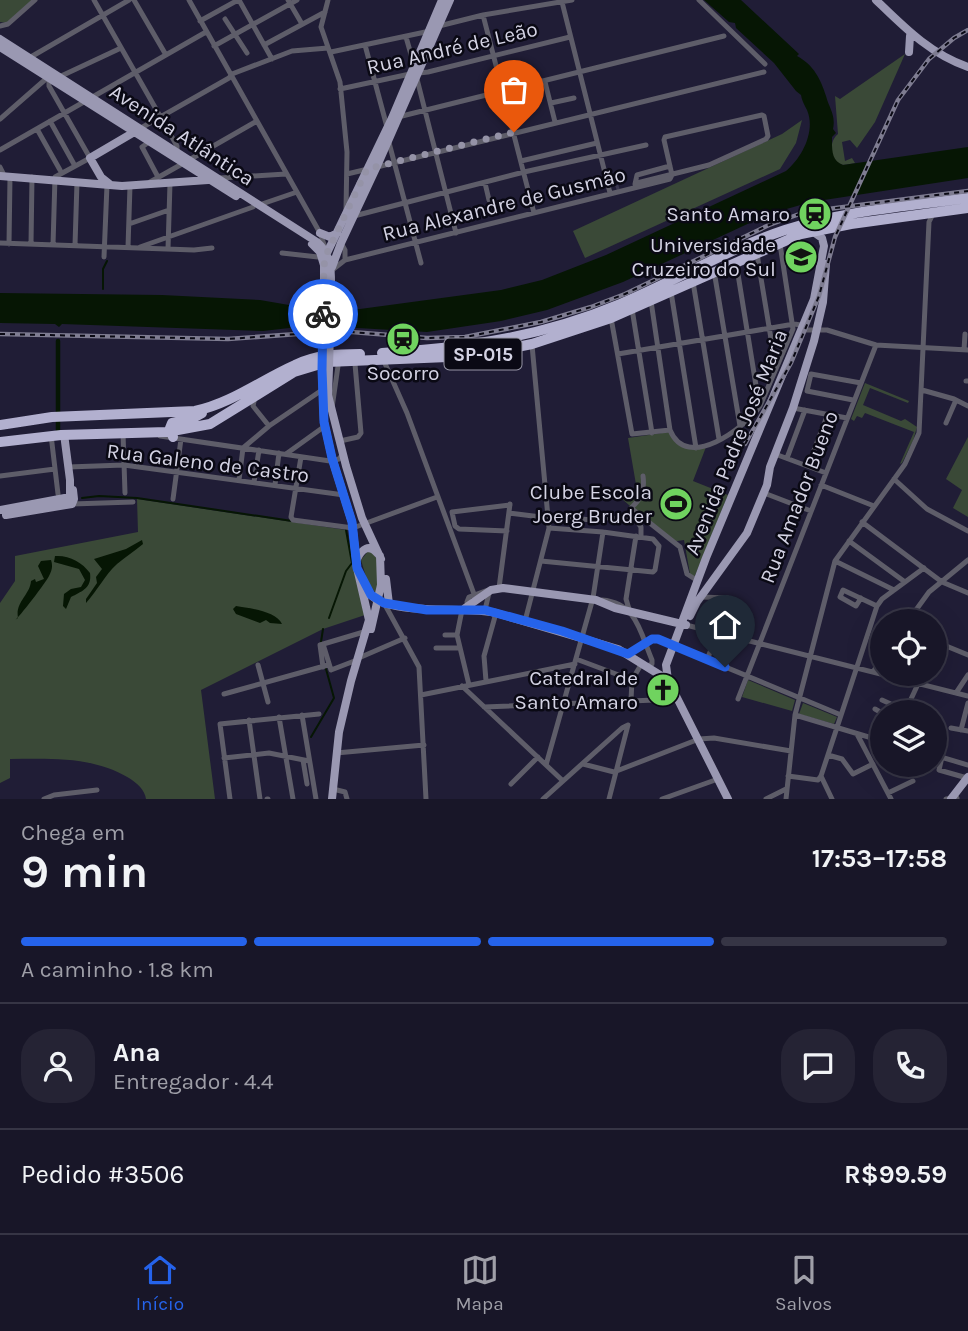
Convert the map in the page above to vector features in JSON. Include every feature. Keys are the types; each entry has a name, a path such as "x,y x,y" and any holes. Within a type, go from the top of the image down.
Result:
{"highway":[{"name":"SP-015","path":"0,425 55,417 210,410 295,364 319,357 453,348 531,335 621,304 730,259 757,252 812,231 935,212 956,208 967,202"},
{"name":"SP-015","path":"0,443 58,435 100,433 175,436 217,422 294,372 314,365 360,360 472,356 532,344 651,302 714,271 772,234 820,220 967,202"},
{"path":"200,427 208,421 210,410"},
{"path":"175,436 170,426 173,422 191,419 210,410"},
{"path":"100,433 102,415"}],"main road":[{"path":"329,269 350,216 398,117 442,0"},
{"path":"372,168 387,127 450,0"},
{"path":"876,0 922,45 968,74"},
{"path":"908,33 909,52"},
{"name":"Avenida Atlântica","path":"0,39 88,99"},
{"path":"922,45 968,67"},
{"name":"Avenida Atlântica","path":"0,47 48,78 177,152 186,162"},
{"path":"109,185 90,158 137,130"},
{"name":"Avenida Atlântica","path":"137,130 149,142 317,242 327,253"},
{"path":"3,173 97,181 101,177"},
{"path":"57,176 77,183 130,186 192,181 203,174 224,180"},
{"name":"Avenida Atlântica","path":"203,174 224,180 318,253"},
{"path":"335,796 338,753 369,620 357,564 353,528 325,426 330,368 327,253 350,216"},
{"name":"Avenida Padre José Maria","path":"666,668 676,646 682,619 801,323 821,286 832,227"},
{"name":"Avenida Padre José Maria","path":"682,624 747,533 764,493 775,454 793,408 817,327 824,246 822,238 812,231"},
{"path":"320,233 330,237 337,233"},
{"path":"318,253 329,269"},
{"path":"329,393 340,442 365,525 380,556 392,600 400,605"},
{"path":"58,435 68,467 72,501"},
{"path":"0,510 72,501"},
{"path":"0,516 72,501"},
{"path":"367,548 376,551 380,556 387,606 368,592 357,564 360,552 367,548"},
{"path":"385,576 387,606"},
{"path":"474,608 495,589 594,600 682,624"},
{"path":"359,659 375,618 387,606 400,605 433,611 474,608 582,638 628,654 668,680"},
{"path":"647,666 661,671 666,668 668,680 728,799"},
{"path":"957,799 965,779"},
{"path":"950,799 965,779"}],"street":[{"path":"0,26 8,24 35,0"},
{"path":"94,0 177,146 177,152"},
{"path":"29,58 131,0 166,55"},
{"path":"189,0 320,233 327,253"},
{"path":"200,21 238,0 272,59"},
{"path":"214,46 289,2 297,0"},
{"path":"328,0 321,27 338,73 350,216 599,154 646,145"},
{"path":"137,130 232,78 292,51 365,45 429,32 439,26 483,15 572,0"},
{"path":"699,0 765,64"},
{"path":"289,2 302,24"},
{"path":"562,2 599,154 614,190 671,177 709,165 766,139 768,136 764,116 666,137 664,140 671,177"},
{"path":"264,45 325,12"},
{"path":"483,15 534,213"},
{"path":"226,19 247,53"},
{"path":"0,150 206,32"},
{"path":"398,117 724,36"},
{"path":"405,37 456,233"},
{"name":"Rua André de Leão","path":"340,89 570,37"},
{"path":"365,45 387,127"},
{"path":"59,77 121,48"},
{"path":"347,174 764,72"},
{"path":"48,78 49,86 90,158 57,176"},
{"path":"0,119 48,78"},
{"path":"545,82 555,122"},
{"path":"551,103 573,98"},
{"path":"50,121 75,166"},
{"path":"144,185 257,121"},
{"path":"37,129 57,176 53,245"},
{"path":"388,139 421,263"},
{"path":"149,142 142,147 158,177"},
{"path":"521,161 597,143"},
{"path":"637,183 636,175 670,166"},
{"path":"3,173 9,244"},
{"path":"224,180 286,174"},
{"path":"31,244 32,177"},
{"name":"Rua Alexandre de Gusmão","path":"345,260 671,177"},
{"path":"75,246 77,183"},
{"path":"168,249 170,183"},
{"path":"485,183 489,200"},
{"path":"104,257 109,185"},
{"path":"128,247 130,186"},
{"path":"140,247 297,192"},
{"path":"129,224 169,209"},
{"path":"786,799 795,715 835,561 906,462 917,440 922,390 929,222 935,212"},
{"path":"780,241 801,323 806,330 817,327 876,345 966,350 966,334"},
{"path":"0,243 212,248"},
{"path":"329,269 345,260 345,250 341,243"},
{"path":"757,252 776,369"},
{"path":"282,253 318,253"},
{"path":"730,259 760,406"},
{"path":"714,271 740,426"},
{"path":"693,282 719,439"},
{"path":"671,292 696,448"},
{"path":"651,302 670,430 675,439 683,445 696,448 706,447 753,416 801,323"},
{"path":"632,309 652,433"},
{"path":"618,354 801,323 811,317 817,327"},
{"path":"611,318 631,433 635,435 670,430"},
{"path":"525,621 550,528 532,344"},
{"name":"Rua Amador Bueno","path":"738,699 876,345"},
{"path":"383,359 402,401 474,594"},
{"path":"340,442 358,437 362,430 355,364 360,360"},
{"path":"853,400 807,391 812,372 861,383"},
{"path":"922,390 968,406"},
{"path":"239,480 243,448 269,426 329,393"},
{"path":"255,397 253,406 269,426"},
{"path":"946,423 956,400"},
{"path":"793,408 847,418"},
{"path":"787,458 806,410"},
{"path":"808,466 828,415"},
{"path":"275,485 283,454 325,426"},
{"path":"123,433 125,492"},
{"path":"58,435 55,469 58,494"},
{"path":"173,499 177,471 175,436 333,461 340,459 343,453"},
{"path":"254,482 259,450"},
{"path":"775,454 826,472"},
{"path":"301,457 293,520 353,528 437,496"},
{"name":"Rua Galeno de Castro","path":"68,467 124,465 344,495"},
{"path":"0,476 55,469"},
{"path":"643,475 643,493 638,503 631,508 680,547 687,574 698,581"},
{"path":"894,479 927,509 968,531"},
{"path":"821,485 874,506"},
{"path":"764,493 811,511"},
{"path":"72,501 133,502"},
{"path":"507,531 457,528 453,521 453,510 510,503 507,531 495,589 474,608 457,635 465,686 563,781"},
{"path":"509,513 549,518"},
{"path":"570,518 592,520 600,517 637,521 641,527 626,599 653,662 632,680 631,700"},
{"path":"862,522 942,582 968,593"},
{"path":"541,561 653,572 655,569 658,543 653,539 550,528"},
{"path":"546,765 594,600 603,532"},
{"path":"849,541 905,582"},
{"path":"917,609 926,596 968,560"},
{"path":"835,561 894,590"},
{"path":"868,577 878,563"},
{"path":"788,776 818,780 821,776 877,606 882,599 923,568"},
{"path":"474,608 467,600 474,594 495,589"},
{"path":"701,597 730,599 707,660"},
{"path":"862,598 877,606"},
{"path":"387,606 419,667 428,799"},
{"path":"486,681 484,656 496,613"},
{"path":"682,624 870,671"},
{"path":"327,667 322,644 367,631"},
{"path":"444,635 457,635"},
{"path":"224,694 359,659 405,638"},
{"path":"628,654 655,639 841,715"},
{"path":"947,646 968,655"},
{"path":"436,648 459,648"},
{"path":"421,695 576,662 632,680"},
{"path":"258,665 268,702"},
{"path":"956,693 968,674"},
{"path":"926,686 968,696"},
{"path":"484,707 655,700"},
{"path":"951,728 965,731 968,703"},
{"path":"230,799 219,725 319,714"},
{"path":"302,715 306,760 315,797 335,796 345,792 347,799"},
{"path":"795,715 870,738"},
{"path":"279,718 293,799"},
{"path":"249,720 260,799"},
{"path":"545,799 628,725 609,799"},
{"path":"857,734 870,758"},
{"path":"583,764 611,772 617,771 697,739 714,738 791,751"},
{"path":"338,753 424,746"},
{"path":"224,758 269,753 306,760"},
{"path":"828,755 842,759 853,774 870,766"},
{"path":"511,784 538,757"},
{"path":"947,759 965,764 965,779 947,773"},
{"path":"947,770 950,760"},
{"path":"821,776 832,799"},
{"path":"880,777 889,795"},
{"path":"666,798 718,779"},
{"path":"880,799 913,781"},
{"path":"290,783 310,784"},
{"path":"766,799 775,797 786,789"},
{"path":"44,799 97,790"},
{"path":"89,792 91,799"},
{"path":"950,799 957,799"}],"shaded area":[{"path":"0,0 32,0 7,23 0,22"},
{"path":"704,0 741,0 812,68 822,84 833,116 833,129 836,133 832,137 832,150 839,163 843,165 968,147 968,178 811,202 769,214 623,282 547,310 501,321 427,332 340,327 298,327 263,331 62,324 59,327 55,324 0,323 0,293 162,295 260,300 312,309 360,309 501,290 542,280 606,255 786,171 806,144 810,127 801,95 774,63 736,28 735,23 729,22"},
{"path":"905,54 875,122 857,148 850,140 842,142 845,161 852,158 855,163 839,164 832,151 832,143 838,134 835,96 840,99"},
{"path":"802,120 796,143 780,169 585,258 573,231 782,134"},
{"path":"865,383 909,401 908,403 870,388 863,405 901,421 905,419 917,427 913,441 900,464 914,432 865,413 862,418 857,416 854,421 851,419"},
{"name":"Clube Escola Joerg Bruder","path":"669,432 683,445 706,447 693,481 728,495 694,578 690,574 684,540 671,542 621,498 638,496 628,438"},
{"path":"968,437 968,517 953,508 962,490 946,479"},
{"path":"137,499 346,530 365,615 323,629 201,690 215,799 146,799 140,787 129,778 101,766 71,760 10,759 10,778 0,783 0,603 15,581 15,556 138,532"},
{"path":"142,540 143,544 112,569 86,603 102,569 94,559 126,549"},
{"path":"369,550 380,561 376,594 367,580 361,560"},
{"path":"55,556 75,560 90,573 88,586 71,597 66,609 63,606 64,594 81,587 85,580 79,569 54,562"},
{"path":"51,560 49,576 18,617 19,607 31,581 44,579 38,566 41,561"},
{"path":"236,606 268,613 282,624 266,620 260,623 236,614 233,609"},
{"path":"748,680 795,700 792,711 742,697"},
{"path":"803,703 837,717 834,724 799,714"}],"waterway":[{"path":"103,289 103,269 107,261"},
{"path":"58,341 58,431"},
{"path":"82,498 137,498 292,521"},
{"path":"329,618 346,571 352,563 346,530"},
{"path":"321,642 323,629"},
{"path":"311,737 334,698 326,669"}],"railway":[{"path":"745,444 791,363 819,296 835,237 898,100 929,59 968,30"},
{"path":"0,334 228,339 339,331 427,338 465,337 541,322 591,307 625,294 769,225 805,212 968,191"}],"way so far":[{"path":"323,314 324,265 327,253 367,169 514,132"}],"place":[{"name":"Santo Amaro","path":"815,214"},
{"name":"Universidade Cruzeiro do Sul","path":"801,257"},
{"name":"Socorro","path":"403,339"},
{"name":"Clube Escola Joerg Bruder","path":"676,504"},
{"name":"Catedral de Santo Amaro","path":"663,690"}],"route":[{"path":"323,314 324,422 352,522 357,568 368,592 374,598 384,603 433,611 485,610 562,631 628,654 652,639 658,639 725,667"}]}
